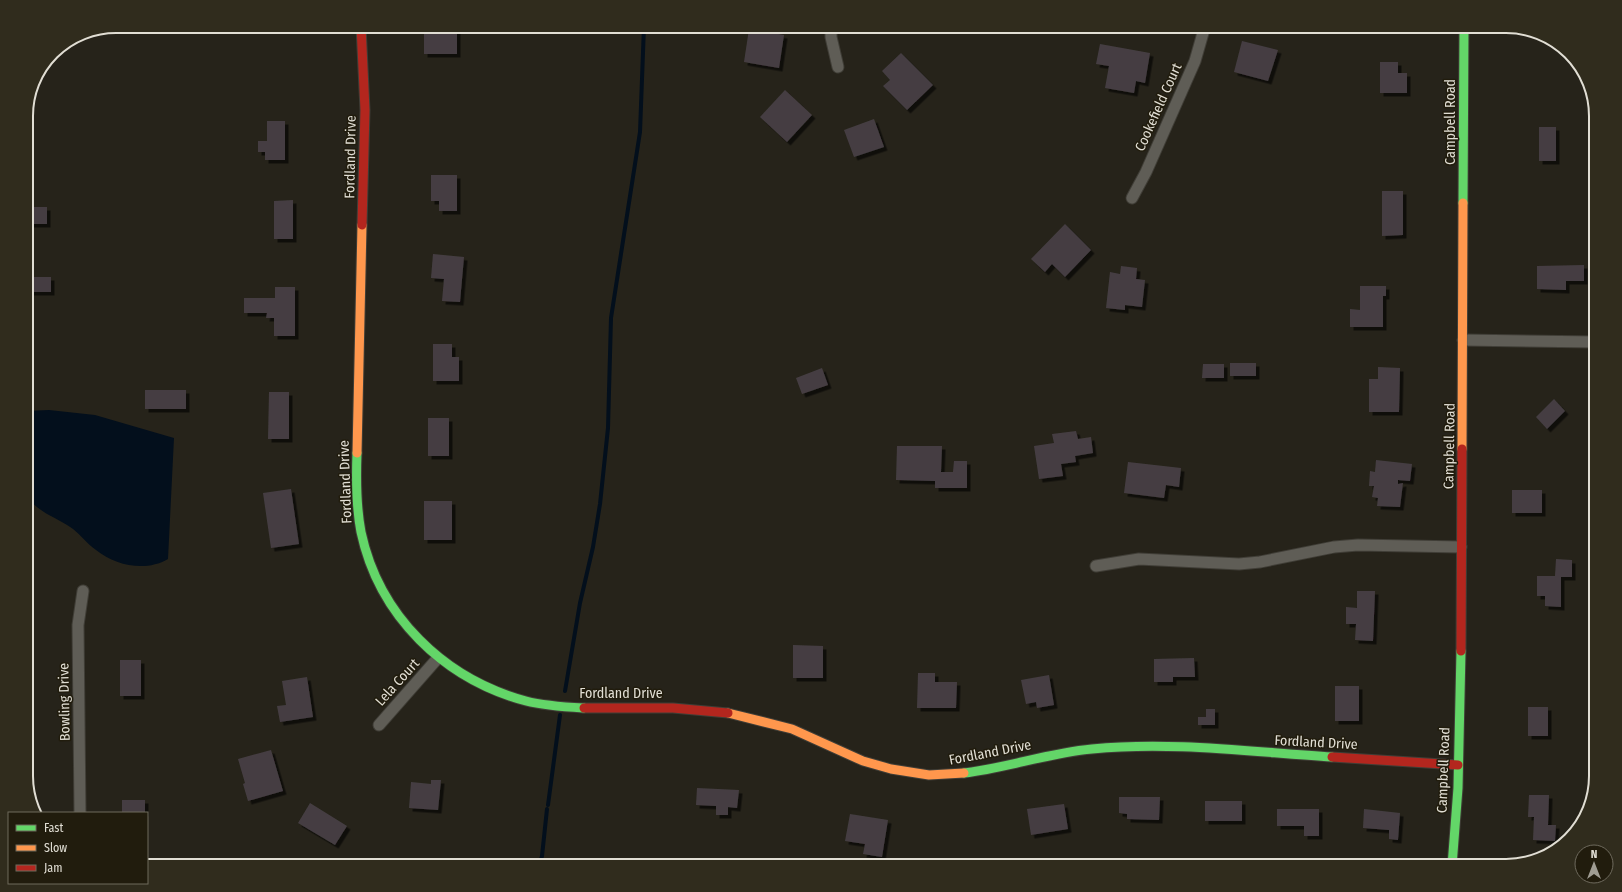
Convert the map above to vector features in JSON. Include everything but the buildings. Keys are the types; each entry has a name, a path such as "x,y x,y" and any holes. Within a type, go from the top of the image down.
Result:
{"street":[{"name":"Fordland Drive","path":"361,33 365,103 360,306 358,511 369,562 383,592 399,619 437,659 487,687 538,704 588,708 666,707 710,709 799,731 865,762 891,770 915,774 965,773 1055,754 1128,746 1154,746 1458,765"},
{"path":"831,33 838,67"},
{"name":"Cookefield Court","path":"1132,198 1146,172 1195,61 1203,33"},
{"name":"Campbell Road","path":"1452,859 1458,765 1463,340 1464,33"},
{"path":"1463,340 1589,342"},
{"path":"1096,566 1139,559 1239,564 1260,562 1334,547 1358,545 1461,547"},
{"name":"Bowling Drive","path":"80,812 78,625 83,591"},
{"name":"Lela Court","path":"379,725 437,659"}],"water":[{"path":"49,410 95,415 174,438 168,559 159,563 141,566 113,560 104,556 93,548 73,529 42,511 33,503 33,411"}],"waterway":[{"path":"565,691 580,603 593,547 600,504 608,428 611,318 640,132 644,33"},
{"path":"548,805 560,715"},
{"path":"541,859 547,809"}],"traffic: fast":[{"path":"1463,203 1464,33"},
{"path":"357,453 357,502 361,532 370,562 383,591 399,617 420,640 443,660 468,677 496,691 533,703 584,708"},
{"path":"1453,859 1458,788 1461,651"},
{"path":"964,773 996,768 1076,751 1122,747 1152,746 1212,748 1332,757"}],"traffic: slow":[{"path":"1462,449 1463,203"},
{"path":"357,453 362,225"},
{"path":"728,713 792,729 863,761 891,769 929,775 964,773"}],"traffic: jam":[{"path":"361,33 365,110 362,225"},
{"path":"1461,651 1462,449"},
{"path":"584,708 673,708 728,713"},
{"path":"1332,757 1458,765"}]}
